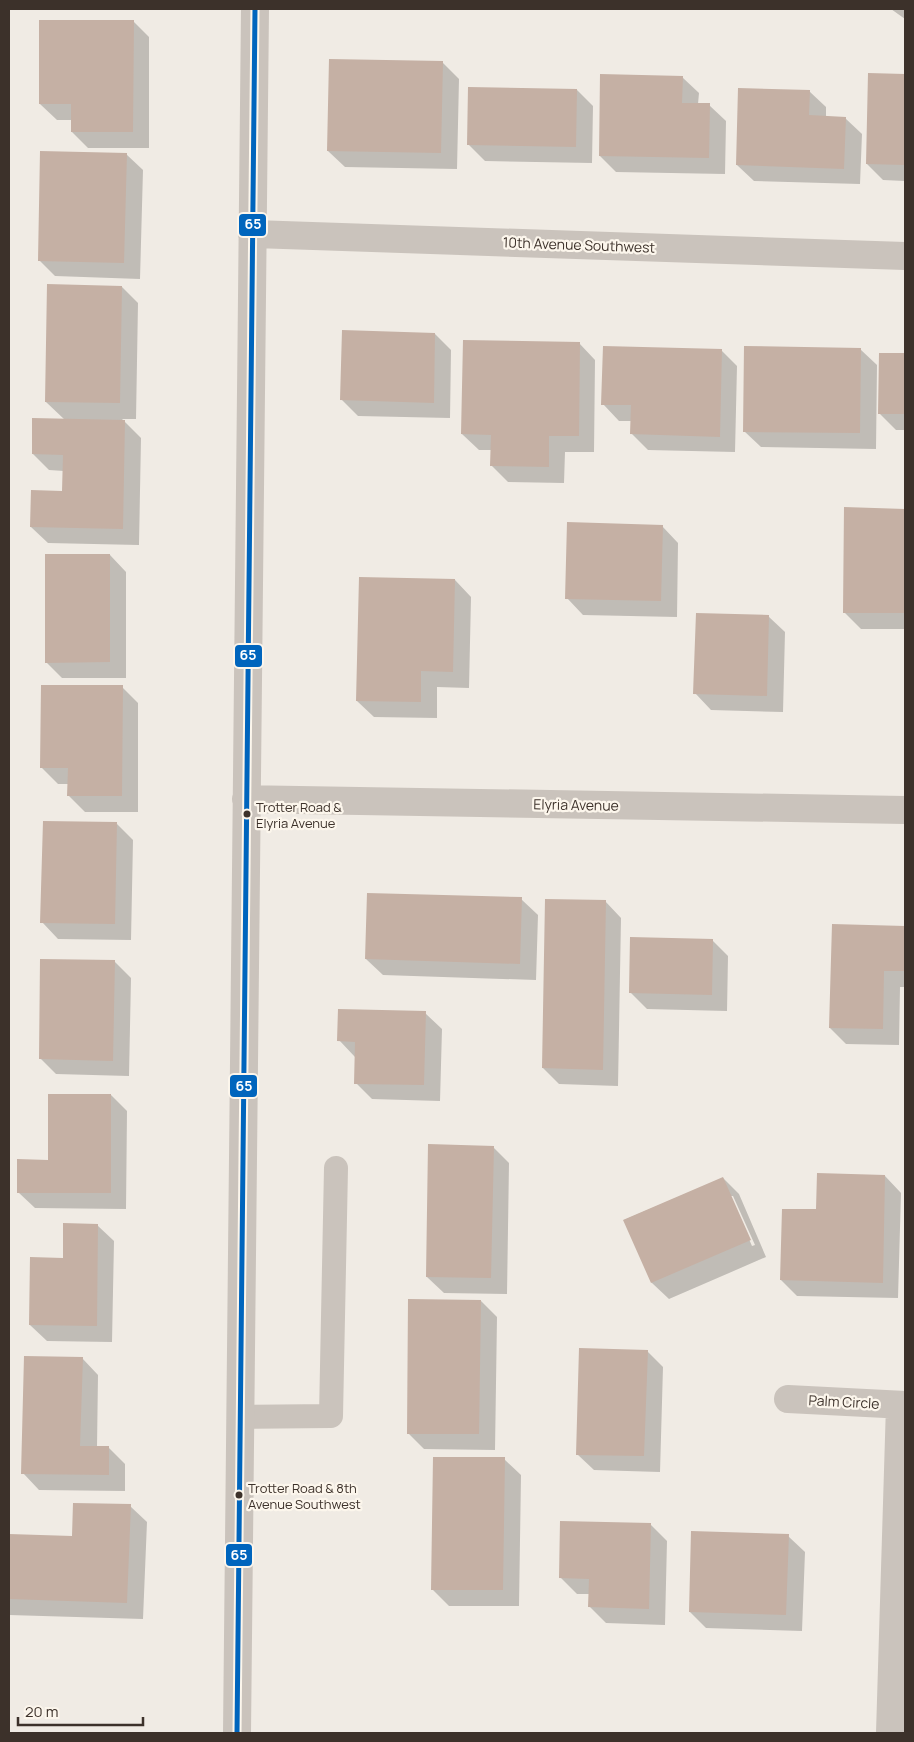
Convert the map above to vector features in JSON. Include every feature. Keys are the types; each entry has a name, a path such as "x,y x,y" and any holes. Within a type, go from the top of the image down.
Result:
{"street":[{"path":"237,1733 254,9"},
{"name":"10th Avenue Southwest","path":"252,234 905,256"},
{"name":"Elyria Avenue","path":"246,799 905,810"},
{"name":"Palm Circle","path":"788,1399 903,1405 890,1733"}],"lane":[{"path":"240,1417 331,1416 336,1168"}],"building":[{"path":"39,20 134,20 133,132 71,132 71,104 39,104"},
{"path":"329,59 443,61 441,153 327,151"},
{"path":"868,73 905,74 905,165 866,164"},
{"path":"600,74 683,76 682,103 710,103 709,158 599,156"},
{"path":"468,87 577,89 576,147 467,145"},
{"path":"738,88 810,90 809,115 846,117 844,169 736,165"},
{"path":"40,151 127,153 124,263 38,261"},
{"path":"47,284 122,286 120,403 45,402"},
{"path":"342,330 435,333 434,403 340,400"},
{"path":"463,340 580,342 579,436 549,436 549,467 490,466 491,435 461,434"},
{"path":"603,346 722,349 720,437 630,434 631,405 601,405"},
{"path":"744,346 861,348 860,433 743,432"},
{"path":"879,353 905,353 905,414 878,414"},
{"path":"32,418 125,420 123,529 30,527 31,490 62,491 63,455 32,454"},
{"path":"844,507 905,509 905,613 843,613"},
{"path":"567,522 663,525 661,601 565,599"},
{"path":"45,554 110,554 110,662 45,663"},
{"path":"359,577 455,579 453,672 421,671 421,702 356,701"},
{"path":"696,613 769,615 767,696 693,694"},
{"path":"41,685 123,685 122,796 67,796 68,768 40,768"},
{"path":"43,821 117,822 115,924 40,923"},
{"path":"367,893 522,897 520,964 365,959"},
{"path":"545,899 606,900 603,1070 542,1068"},
{"path":"832,924 905,926 905,971 884,971 883,1029 829,1028"},
{"path":"630,937 713,939 712,995 629,993"},
{"path":"40,959 115,960 113,1061 39,1059"},
{"path":"338,1009 426,1011 424,1085 354,1084 355,1042 337,1041"},
{"path":"48,1094 111,1094 111,1193 17,1193 17,1159 48,1160"},
{"path":"428,1144 494,1146 491,1278 426,1277"},
{"path":"817,1173 885,1175 883,1283 780,1280 782,1209 816,1209"},
{"path":"723,1177 751,1240 651,1283 623,1220"},
{"path":"63,1223 98,1224 97,1326 29,1325 30,1257 63,1258"},
{"path":"408,1299 481,1300 479,1434 407,1434"},
{"path":"579,1348 648,1350 644,1456 576,1455"},
{"path":"24,1356 83,1357 80,1446 109,1446 109,1475 21,1474"},
{"path":"433,1457 505,1457 503,1590 431,1590"},
{"path":"73,1503 131,1504 127,1603 9,1599 9,1534 72,1536"},
{"path":"560,1521 651,1523 649,1609 588,1607 589,1579 559,1578"},
{"path":"691,1531 789,1534 786,1615 689,1612"}],"transit line":[{"name":"65","path":"237,1733 255,9"}],"place":[{"name":"Trotter Road & Elyria Avenue","path":"247,814"},
{"name":"Trotter Road & 8th Avenue Southwest","path":"239,1495"}]}
